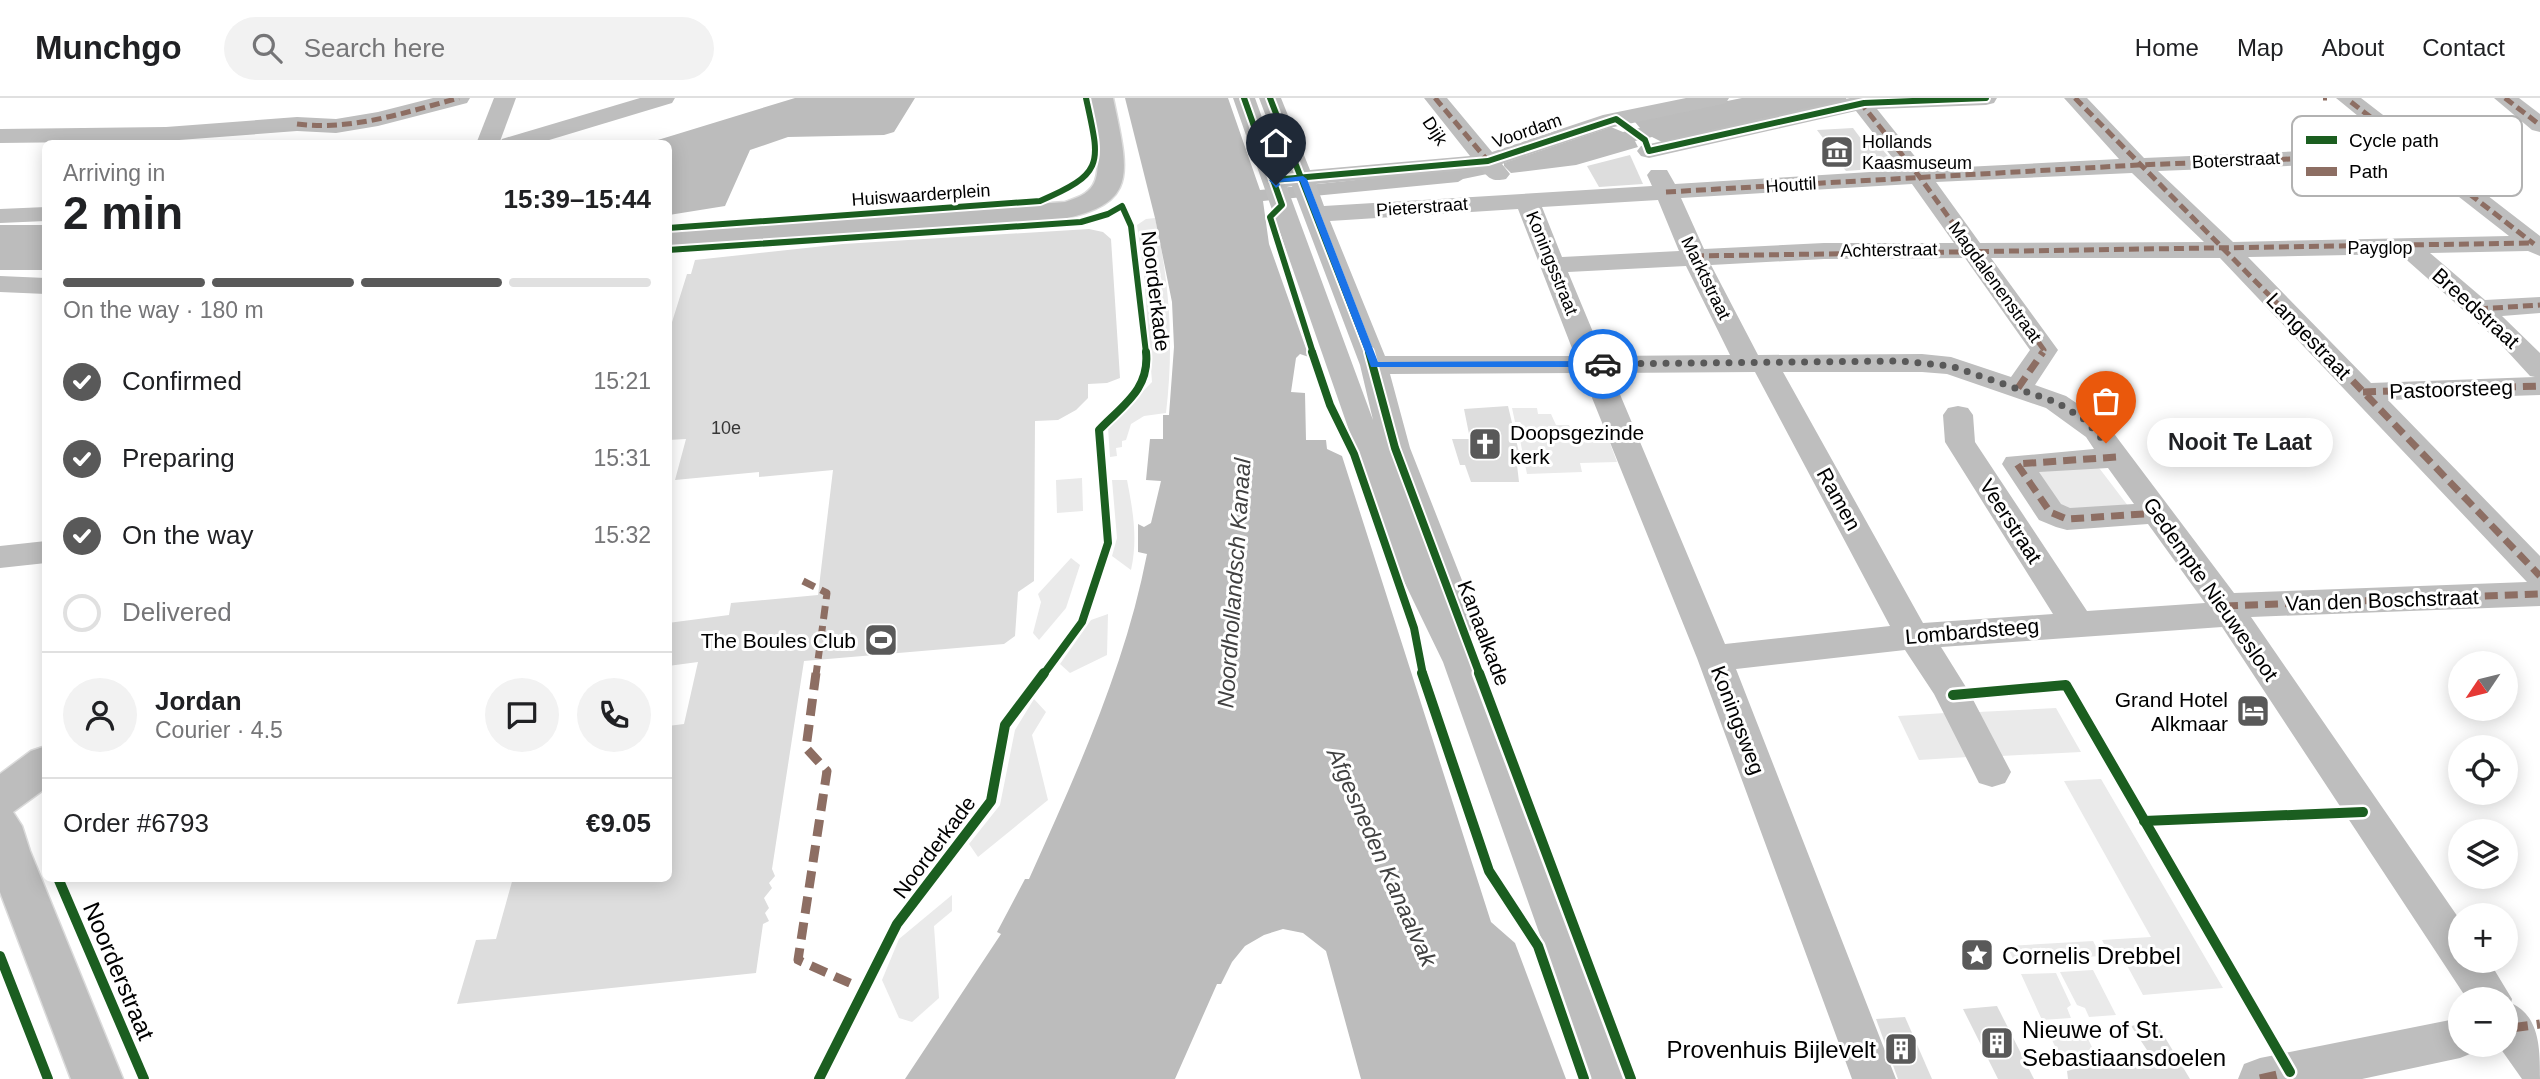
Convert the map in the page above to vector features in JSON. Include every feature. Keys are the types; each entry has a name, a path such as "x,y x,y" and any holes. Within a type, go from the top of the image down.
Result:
{"main road":[{"path":"672,239 1042,214 1073,208 1099,196 1106,189 1113,173 1100,98"},
{"path":"0,798 42,766"},
{"path":"0,826 97,1079"}],"street":[{"path":"303,115 309,127 352,124 459,98"},
{"path":"489,140 505,98"},
{"path":"523,140 664,98"},
{"name":"Kanaalkade","path":"1244,98 1293,193 1374,365 1395,448 1631,1079"},
{"name":"Kanaalkade","path":"1270,98 1293,193 1412,565 1460,662 1613,1079"},
{"name":"Dijk","path":"1413,98 1457,164"},
{"name":"Dijk","path":"1435,98 1520,200"},
{"name":"Voordam","path":"1293,193 1457,164 1493,167 1635,135 1718,98"},
{"path":"1635,135 1862,100 1986,98"},
{"name":"Langestraat","path":"2075,98 2138,165 2227,250 2540,576"},
{"path":"2505,98 2540,125"},
{"path":"2336,99 2361,116"},
{"name":"Magdalenenstraat","path":"1862,100 1864,107 1919,176 2044,350 2018,388"},
{"path":"0,136 166,134 303,115"},
{"path":"287,140 303,115"},
{"name":"Marktstraat","path":"1635,135 1666,192 1694,256 1756,363"},
{"name":"Boterstraat","path":"2138,165 2292,159"},
{"name":"Houttil","path":"1520,200 2138,165"},
{"name":"Pieterstraat","path":"1293,193 1520,200"},
{"path":"2473,196 2537,245"},
{"name":"Koningsstraat","path":"1520,200 1552,265 1593,364"},
{"path":"0,216 42,214"},
{"name":"Payglop","path":"2227,250 2537,245"},
{"name":"Breedstraat","path":"2409,248 2507,334 2540,370"},
{"name":"Achterstraat","path":"1552,265 1694,256 1972,249 2227,250"},
{"path":"0,284 42,286"},
{"path":"2478,309 2540,305"},
{"name":"Ramen","path":"1756,363 1913,636 1924,648 1953,695 1992,772"},
{"name":"Gedempte Nieuwesloot","path":"1374,365 1922,363 1951,366 2068,408 2096,430 2159,513 2228,610 2448,936"},
{"name":"Koningsweg","path":"1593,364 1714,658 1874,1079"},
{"name":"Pastoorsteeg","path":"2363,392 2540,386"},
{"name":"Veerstraat","path":"1958,415 1960,442 2077,623"},
{"path":"2116,457 2018,464 2050,512 2067,519 2159,513"},
{"path":"0,557 42,552"},
{"name":"Van den Boschstraat","path":"2228,610 2540,594"},
{"name":"Lombardsteeg","path":"1714,658 1913,636 2228,610"},
{"path":"2474,973 2485,987"},
{"path":"2518,1032 2540,1068"},
{"path":"2275,1076 2448,1040"}],"shaded area":[{"path":"1155,218 1169,315 1170,364 1166,413 1144,416 1131,424 1126,440 1122,441 1122,447 1116,448 1117,456 1110,457 1108,427 1152,382 1144,275 1137,225 1146,219"},
{"path":"1512,408 1537,408 1538,414 1551,414 1556,425 1569,425 1575,439 1608,438 1617,462 1580,463 1582,472 1527,474 1520,440 1542,439 1539,429 1526,430 1520,422 1515,422"},
{"path":"2090,456 2138,519 2065,523 2012,460"},
{"path":"1082,478 1083,511 1057,513 1056,480"},
{"path":"1112,480 1127,480 1134,536 1131,570 1112,556 1117,538"},
{"path":"1071,558 1080,565 1066,608 1039,640 1033,633 1041,602 1038,594"},
{"path":"1108,614 1107,655 1070,673 1060,664 1091,620"},
{"path":"1034,699 1046,712 1032,735 1048,800 978,857 969,844 1000,805 1015,730"},
{"path":"2056,708 2081,752 2001,756 1978,712"},
{"path":"1945,713 1968,757 1919,760 1898,716"},
{"path":"2101,779 2223,988 2143,995 2122,956 2110,956 2102,940 2151,937 2064,781"},
{"path":"952,895 952,911 934,926 939,998 912,1022 899,1018 882,980 899,939"},
{"path":"2093,941 2101,956 2014,961 2007,946"},
{"path":"2093,970 2116,1015 2089,1017 2085,1008 2077,1005 2060,972"},
{"path":"2056,973 2071,1005 2067,1008 2071,1018 2042,1020 2021,974"},
{"path":"2073,1023 2081,1037 2088,1039 2093,1049 2060,1057 2045,1025"}],"water":[{"path":"795,98 915,98 894,132 884,135 788,137 750,150 725,206 672,215 672,140 658,140"},
{"path":"1125,98 1228,98 1260,190 1480,167 1487,174 1458,182 1263,201 1269,244 1309,357 1300,354 1296,358 1291,392 1305,393 1306,440 1326,440 1327,449 1342,456 1491,922 1515,943 1566,1079 1361,1079 1326,951 1303,933 1283,929 1264,935 1245,946 1232,962 1221,984 1217,984 1175,1079 905,1079 1001,934 997,932 1025,879 1029,879 1097,720 1138,596 1147,554 1138,552 1138,524 1144,527 1151,523 1161,481 1146,480 1150,439 1163,439 1163,415 1169,415 1174,347 1172,302 1155,218"},
{"path":"1742,98 1846,98 1847,101 1662,142 1652,137 1635,141 1638,147 1576,165 1511,173 1504,166 1504,163 1611,127 1623,132 1640,128 1635,122 1638,119"},
{"path":"0,225 42,225 42,270 0,270"}],"building":[{"path":"1853,128 1862,140 1882,149 1893,162 1881,163 1886,168 1846,171 1822,142 1826,142 1817,130"},
{"path":"1630,155 1643,184 1599,187 1587,166"},
{"path":"1089,229 1103,232 1111,239 1120,378 1107,383 1088,384 1088,398 1076,410 1058,420 1035,421 1034,581 1018,592 1015,636 1004,644 804,661 772,869 775,876 769,883 772,888 764,898 769,908 765,913 769,921 763,924 756,973 457,1004 476,940 496,939 512,882 672,882 672,726 684,724 698,662 672,665 672,622 729,615 731,603 818,595 833,470 759,477 759,472 675,480 686,439 672,440 672,322 687,274 691,274 695,260 843,244"},
{"name":"Doopsgezinde kerk","path":"1508,406 1522,465 1517,465 1519,482 1471,482 1465,465 1460,465 1452,439 1470,439 1464,409"},
{"path":"1997,1006 2034,1079 1998,1079 1963,1009"},
{"name":"Provenhuis Bijlevelt","path":"1905,1017 1932,1079 1898,1079 1876,1019"},
{"path":"2155,1021 2190,1079 2068,1079 2067,1071 2147,1050 2131,1026"}],"marked path":[{"path":"297,124 357,124 459,98"},
{"path":"1435,98 1488,161"},
{"path":"2075,98 2138,165 2227,250 2540,576"},
{"path":"2505,98 2540,125"},
{"path":"1862,100 1864,107 1919,176 2044,350 2018,388"},
{"path":"2351,102 2369,116"},
{"path":"1666,192 2292,159"},
{"path":"2472,196 2534,244"},
{"path":"1694,256 2533,243"},
{"path":"2478,309 2540,305"},
{"path":"2363,392 2540,386"},
{"path":"2116,457 2017,464 2050,512 2067,519 2159,513"},
{"path":"803,581 827,593 806,748 827,771 798,960 863,989"},
{"path":"2225,606 2540,594"},
{"path":"2518,1027 2540,1024"},
{"path":"2260,1079 2290,1072 2288,1069"}],"cycle path":[{"name":"Huiswaarderplein","path":"672,228 1040,201 1079,183 1089,174 1094,164 1096,153 1086,98"},
{"path":"1244,98 1282,205 1270,217 1278,249 1330,405 1354,454 1414,628 1419,664 1489,871 1538,946 1584,1079"},
{"path":"1270,98 1374,365 1395,448 1631,1079"},
{"path":"1273,180 1488,161 1616,119 1645,140 1649,151 1864,103 1986,98"},
{"name":"Noorderkade","path":"672,250 1081,222 1108,214 1122,206 1131,226 1148,368 1144,382 1099,430 1108,543 1082,622 1005,725 991,801 897,924 819,1079"},
{"path":"1953,695 2066,685 2290,1072"},
{"path":"2144,821 2363,812"},
{"name":"Noorderstraat","path":"60,882 144,1079"},
{"path":"0,956 48,1079"}],"way so far":[{"path":"1603,364 1899,361 1951,366 2056,402 2084,419 2106,443"}],"place":[{"name":"Hollands Kaasmuseum","path":"1837,152"},
{"name":"Nooit Te Laat","path":"2106,443"},
{"name":"Doopsgezinde kerk","path":"1485,444"},
{"name":"The Boules Club","path":"881,640"},
{"name":"Grand Hotel Alkmaar","path":"2253,711"},
{"name":"Cornelis Drebbel","path":"1977,955"},
{"name":"Nieuwe of St. Sebastiaansdoelen","path":"1997,1043"},
{"name":"Provenhuis Bijlevelt","path":"1901,1049"}],"route":[{"path":"1276,185 1273,180 1303,179 1374,365 1603,364"}],"water label":[{"name":"Noordhollandsch Kanaal","path":"1234,583"},
{"name":"Afgesneden Kanaalvak","path":"1382,857"}]}
